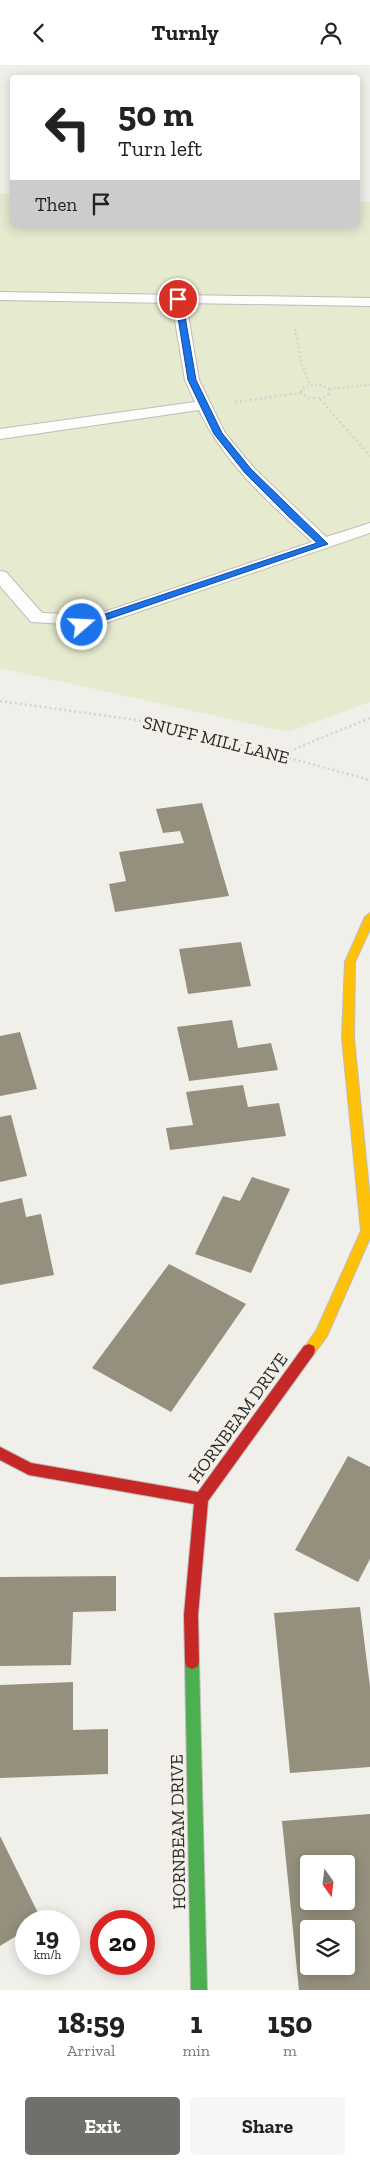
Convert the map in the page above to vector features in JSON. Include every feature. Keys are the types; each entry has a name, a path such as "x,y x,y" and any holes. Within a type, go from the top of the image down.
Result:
{"street":[{"name":"HORNBEAM DRIVE","path":"199,1990 191,1615 201,1499 322,1332 368,1232 348,1038 350,962 370,917"},
{"path":"0,1453 29,1469 201,1499"}],"lane":[{"path":"0,296 370,302"},
{"path":"178,299 192,380 218,434 248,471 324,544"},
{"path":"0,434 204,405"},
{"path":"0,576 37,619 67,619 82,625 370,528"}],"path":[{"path":"289,301 302,365 310,384"},
{"path":"301,393 301,389 304,386 318,383 329,389 370,385"},
{"path":"301,393 305,397 320,399 330,393 329,389"},
{"path":"204,405 301,393"},
{"path":"320,399 370,456"},
{"name":"SNUFF MILL LANE","path":"0,701 164,724 370,780"},
{"path":"279,756 370,718"}],"green space":[{"path":"0,194 10,194 10,227 360,227 360,202 370,202 370,702 288,732 0,668"}],"building":[{"path":"202,803 229,896 115,912 109,884 126,881 119,852 184,843 180,831 163,833 156,809"},
{"path":"241,942 251,986 188,994 179,949"},
{"path":"232,1020 238,1048 271,1043 278,1070 189,1081 177,1027"},
{"path":"20,1032 37,1089 0,1096 0,1036"},
{"path":"243,1085 248,1107 279,1103 286,1136 170,1150 166,1128 193,1125 186,1092"},
{"path":"11,1115 27,1176 0,1182 0,1117"},
{"path":"252,1177 290,1189 251,1273 195,1254 223,1196 240,1201"},
{"path":"22,1198 26,1217 41,1214 54,1275 0,1285 0,1203"},
{"path":"169,1264 246,1304 171,1412 92,1368"},
{"path":"348,1456 370,1467 370,1559 358,1582 295,1550"},
{"path":"116,1576 116,1611 73,1612 71,1665 0,1666 0,1577"},
{"path":"360,1607 370,1687 370,1767 290,1773 274,1613"},
{"path":"73,1682 73,1730 108,1729 108,1774 0,1778 0,1685"},
{"path":"370,1814 370,1990 299,1990 282,1821"},
{"path":"0,1836 37,1910 15,1910 15,1937 0,1946"}],"traffic: fast":[{"path":"192,1662 199,1990"}],"traffic: slow":[{"path":"309,1350 322,1332 367,1231 348,1038 350,962 370,917"}],"traffic: jam":[{"path":"192,1662 191,1615 201,1499 309,1350"},
{"path":"0,1453 29,1469 201,1499"}],"route":[{"path":"82,625 324,544 248,471 218,434 192,380 178,299"}]}
